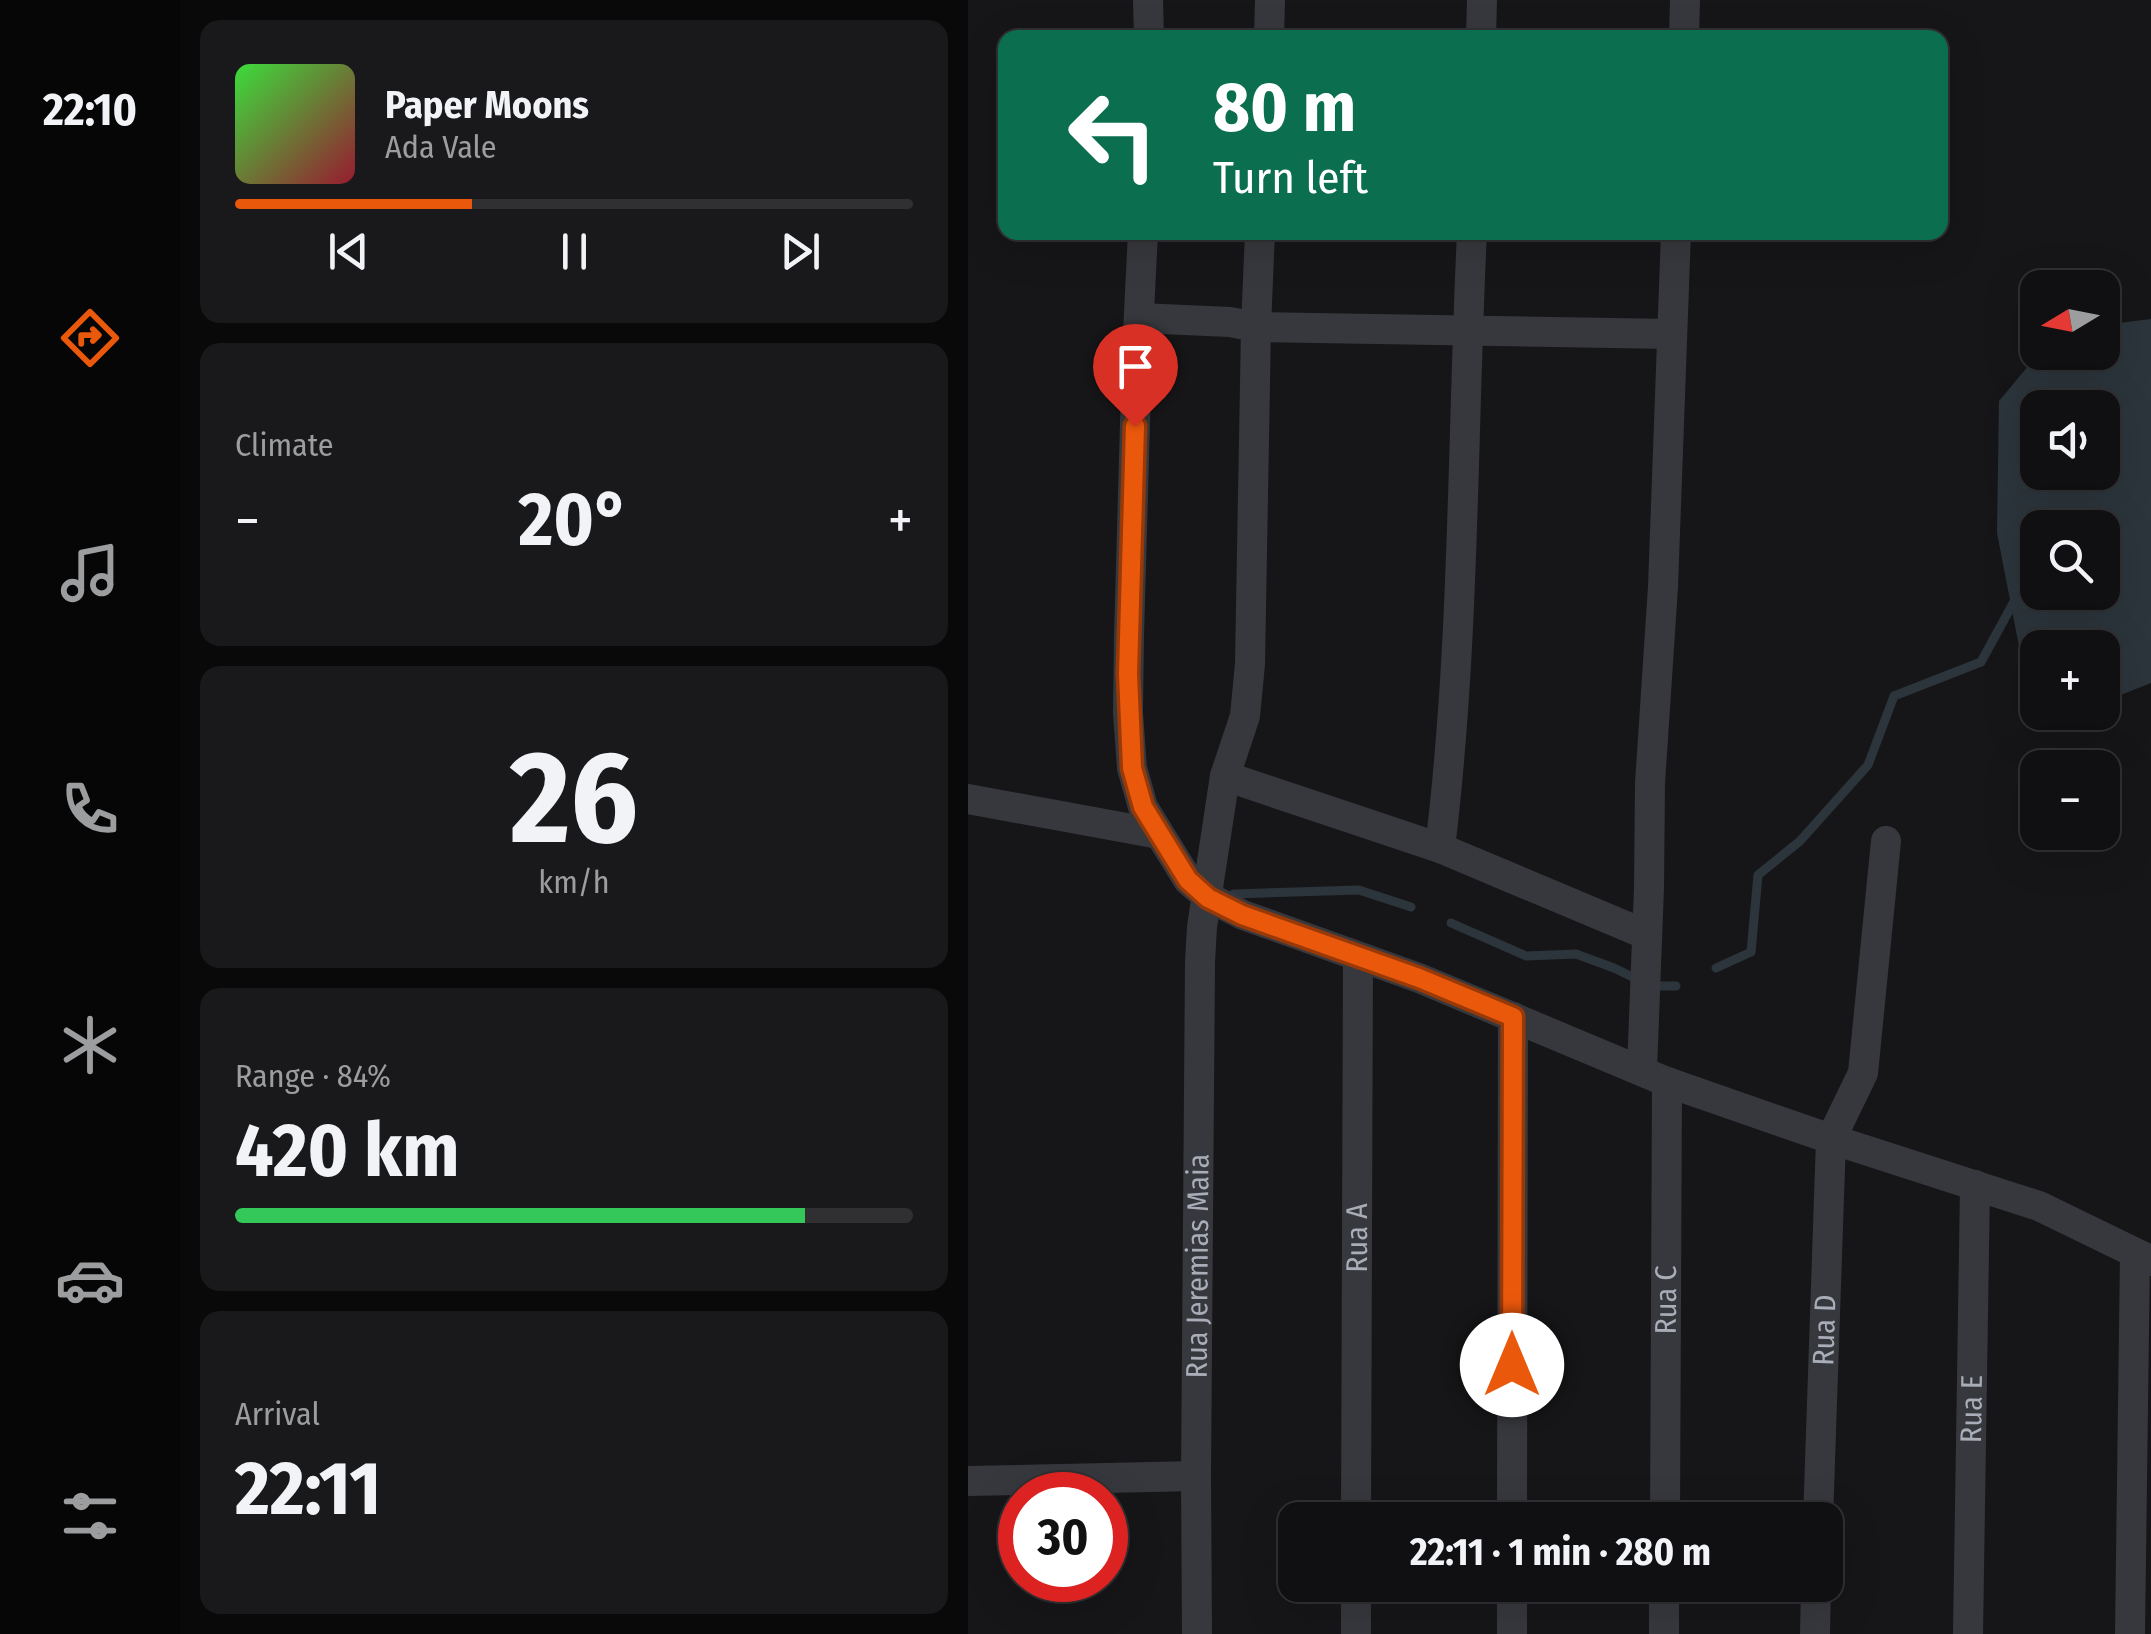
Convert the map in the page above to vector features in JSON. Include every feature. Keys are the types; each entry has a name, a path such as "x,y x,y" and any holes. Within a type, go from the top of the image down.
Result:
{"street":[{"path":"1148,0 1149,30"},
{"path":"1269,30 1270,0"},
{"path":"1481,30 1482,0"},
{"path":"1684,30 1685,0"},
{"path":"1144,240 1128,713 1132,768 1143,807 1188,880 1208,898 1242,915 1419,978 1654,1076 2038,1206 2143,1257 2130,1634"},
{"name":"Rua Jeremias Maia","path":"1197,1634 1198,1012 1202,927 1224,776 1245,716 1250,664 1260,240"},
{"path":"1440,848 1456,661 1472,240"},
{"name":"Rua C","path":"1665,1502 1647,935 1650,784 1663,587 1676,240"},
{"path":"1139,318 1256,327 1672,334"},
{"path":"1224,776 1440,848 1647,935"},
{"path":"968,799 1159,834"},
{"path":"1831,1139 1863,1073 1886,841"},
{"name":"Rua A","path":"1356,1502 1358,957"},
{"path":"1512,1502 1513,1017"},
{"name":"Rua D","path":"1819,1502 1831,1139"},
{"name":"Rua E","path":"1968,1634 1976,1185"},
{"path":"968,1481 1196,1476"},
{"path":"1356,1602 1356,1634"},
{"path":"1512,1602 1512,1634"},
{"path":"1664,1602 1664,1634"},
{"path":"1815,1634 1816,1602"}],"shaded area":[{"path":"2151,319 2151,683 2120,695 2120,630 2020,630 2020,652 1997,533 1999,401 2025,370 2120,370 2120,323"}],"waterway":[{"path":"1716,968 1751,952 1758,875 1800,841 1868,765 1894,696 1981,662 2016,598"},
{"path":"1233,894 1359,890 1411,907"},
{"path":"1451,923 1526,956 1576,954 1651,986 1676,986"}],"route":[{"path":"1135,426 1128,713 1132,768 1143,807 1188,880 1208,898 1242,915 1419,978 1513,1017 1512,1365"}]}
